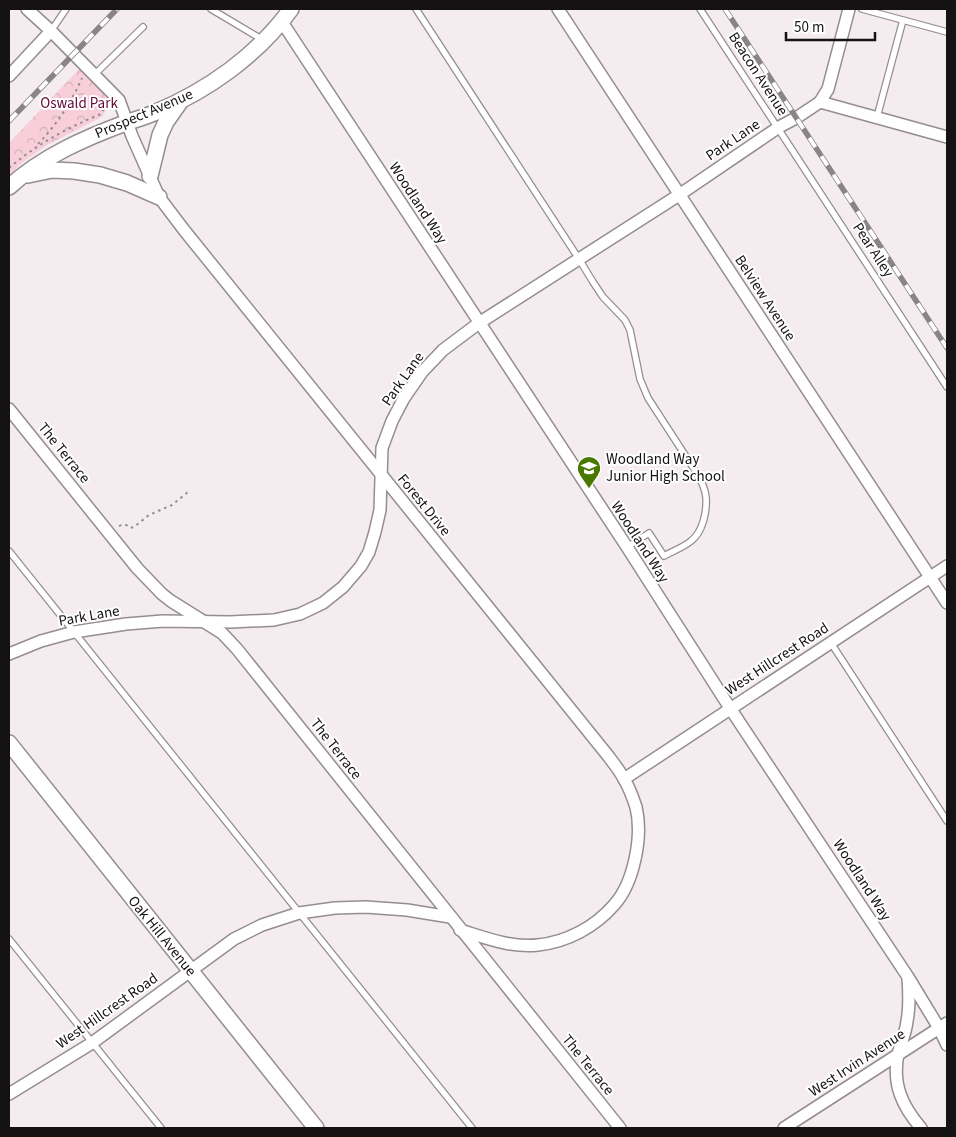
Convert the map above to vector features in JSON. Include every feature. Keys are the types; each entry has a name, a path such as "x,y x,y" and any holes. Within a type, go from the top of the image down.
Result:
{"street":[{"name":"Forest Drive","path":"26,9 51,31 89,76 119,100 160,197 184,230 603,749 624,779 636,807 638,845 634,866 627,884 616,904 599,920 581,932 560,941 538,945 513,945 460,930"},
{"name":"Belview Avenue","path":"558,9 947,603"},
{"path":"849,9 828,89 820,102 947,137"},
{"name":"Prospect Avenue","path":"9,187 15,172 127,122 153,114 212,83 260,46 287,12"},
{"name":"Woodland Way","path":"287,12 479,323 627,547 730,708 908,977 943,1026 947,1045"},
{"path":"9,76 51,31"},
{"path":"150,176 160,135 180,101"},
{"name":"Park Lane","path":"9,654 41,641 74,632 126,624 163,621 230,622 274,620 300,614 323,603 343,587 361,566 369,552 380,510 382,448 392,421 404,398 422,372 443,350 479,323 820,102"},
{"path":"15,172 52,170 100,175 128,183 160,197"},
{"name":"The Terrace","path":"9,409 108,532 162,594 222,633 237,649 620,1128"},
{"name":"West Hillcrest Road","path":"624,779 947,566"},
{"name":"Oak Hill Avenue","path":"9,743 316,1128"},
{"name":"West Hillcrest Road","path":"9,1094 92,1043 234,939 262,925 299,913 335,908 407,910 450,917"},
{"name":"Woodland Way","path":"908,977 910,1000 907,1022 898,1055 896,1076 903,1103 921,1128"},
{"name":"West Irvin Avenue","path":"784,1128 943,1026"}],"lane":[{"path":"51,31 66,9"},
{"path":"211,9 265,41"},
{"path":"416,9 603,297 625,320 630,330 640,379 648,398 703,484 706,498 705,513 700,530 692,540 664,556 649,533 627,547"},
{"name":"Beacon Avenue","path":"700,9 779,127"},
{"path":"862,9 947,32"},
{"path":"876,117 903,20"},
{"path":"89,76 143,27"},
{"name":"Pear Alley","path":"779,127 947,387"},
{"path":"9,551 472,1128"},
{"path":"831,643 947,821"},
{"path":"9,939 161,1128"}],"path":[{"path":"15,172 60,118 89,76"},
{"path":"35,148 69,128 101,114 105,106 104,99"},
{"path":"108,532 123,524 130,528 134,527 149,515 172,505 188,492"}],"green space":[{"name":"Oswald Park","path":"79,69 105,95 107,106 102,117 47,145 23,162 9,175 9,143"}],"railway":[{"path":"9,121 117,9"},
{"path":"725,9 947,348"}],"place":[{"name":"Woodland Way Junior High School","path":"589,489"}]}
